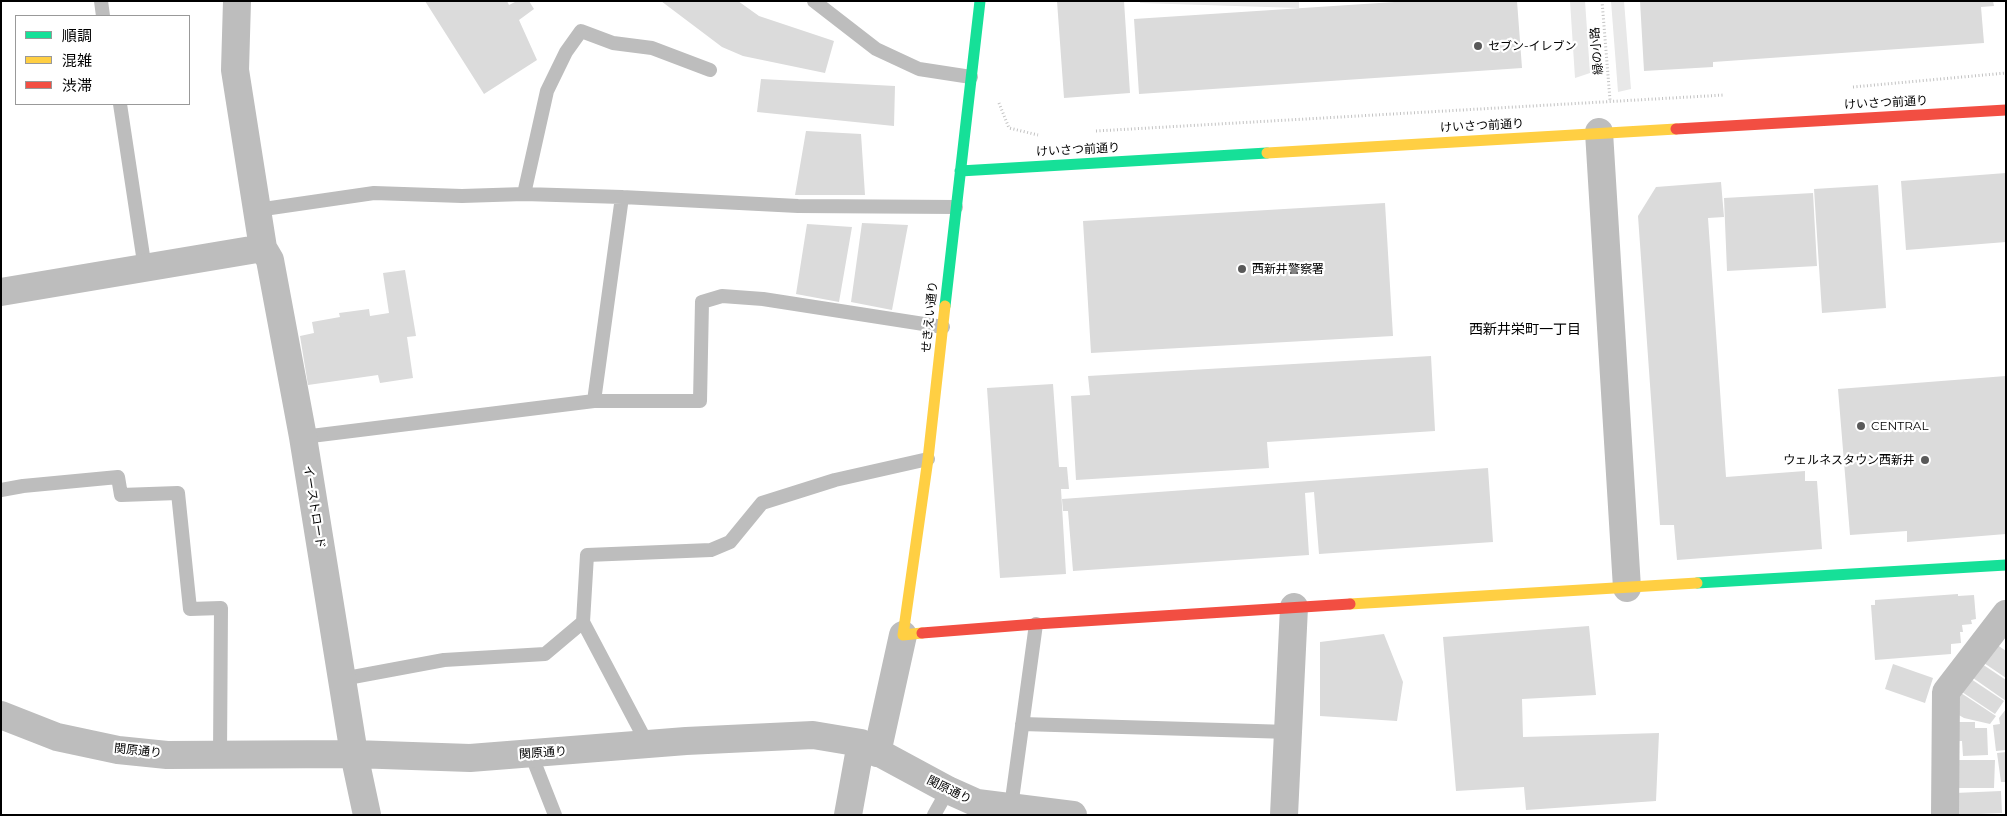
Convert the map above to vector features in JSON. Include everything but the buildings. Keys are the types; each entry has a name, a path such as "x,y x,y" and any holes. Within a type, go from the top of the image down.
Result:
{"street":[{"name":"イーストロード","path":"237,1 235,70 257,210 303,436 354,754 367,815"},
{"name":"せきえい通り","path":"903,636 928,459 980,1"},
{"name":"けいさつ前通り","path":"960,171 1599,132 2006,110"},
{"path":"1599,132 1627,588"},
{"path":"1,292 145,269 266,254"},
{"path":"848,815 903,636 1036,624 1294,607 2006,565"},
{"path":"1284,815 1294,607"},
{"path":"1945,815 1946,692 2006,614"},
{"name":"関原通り","path":"1,715 57,737 118,750 167,754 354,754 470,758 686,741 814,735 869,748 948,790 977,803 1056,814"}],"lane":[{"path":"101,1 103,15"},
{"path":"814,1 876,49 919,69 971,76"},
{"path":"524,194 547,91 566,52 581,31 613,43 652,48 710,70"},
{"path":"120,105 145,269"},
{"path":"257,210 374,193 462,196 524,194 622,197 798,206 956,207"},
{"path":"594,401 622,197"},
{"path":"303,436 594,401 700,401 702,302 722,296 763,299 943,327"},
{"path":"648,745 583,622 587,555 711,550 730,542 762,503 835,480 928,459"},
{"path":"1,490 118,477 121,495 178,493 190,609 221,608 220,754"},
{"path":"342,679 444,660 546,654 583,622"},
{"path":"1011,807 1036,624"},
{"path":"1022,724 1288,732"},
{"path":"531,754 555,815"},
{"path":"934,815 948,790"}],"path":[{"name":"緑の小路","path":"1602,1 1610,100"},
{"path":"1850,88 2006,73"},
{"path":"1086,132 1734,94"},
{"path":"1009,128 1036,135 1046,134"}],"shaded area":[{"path":"1140,1 1299,1 1299,8 1140,3"},
{"path":"1570,1 1585,1 1590,73 1575,78"},
{"path":"1611,1 1624,1 1631,89 1618,92"}],"traffic: fast":[{"path":"945,306 980,1"},
{"path":"960,171 1267,153"},
{"path":"1697,583 2006,565"}],"traffic: slow":[{"path":"1267,153 1676,129"},
{"path":"922,633 903,635 928,459 945,306"},
{"path":"1350,604 1697,583"}],"traffic: jam":[{"path":"1676,129 2006,110"},
{"path":"922,633 1350,604"}],"place":[{"name":"セブン-イレブン","path":"1478,46"},
{"name":"西新井警察署","path":"1242,269"},
{"name":"CENTRAL","path":"1861,426"},
{"name":"ウェルネスタウン西新井","path":"1925,460"}],"district":[{"name":"西新井栄町一丁目","path":"1525,330"}]}
